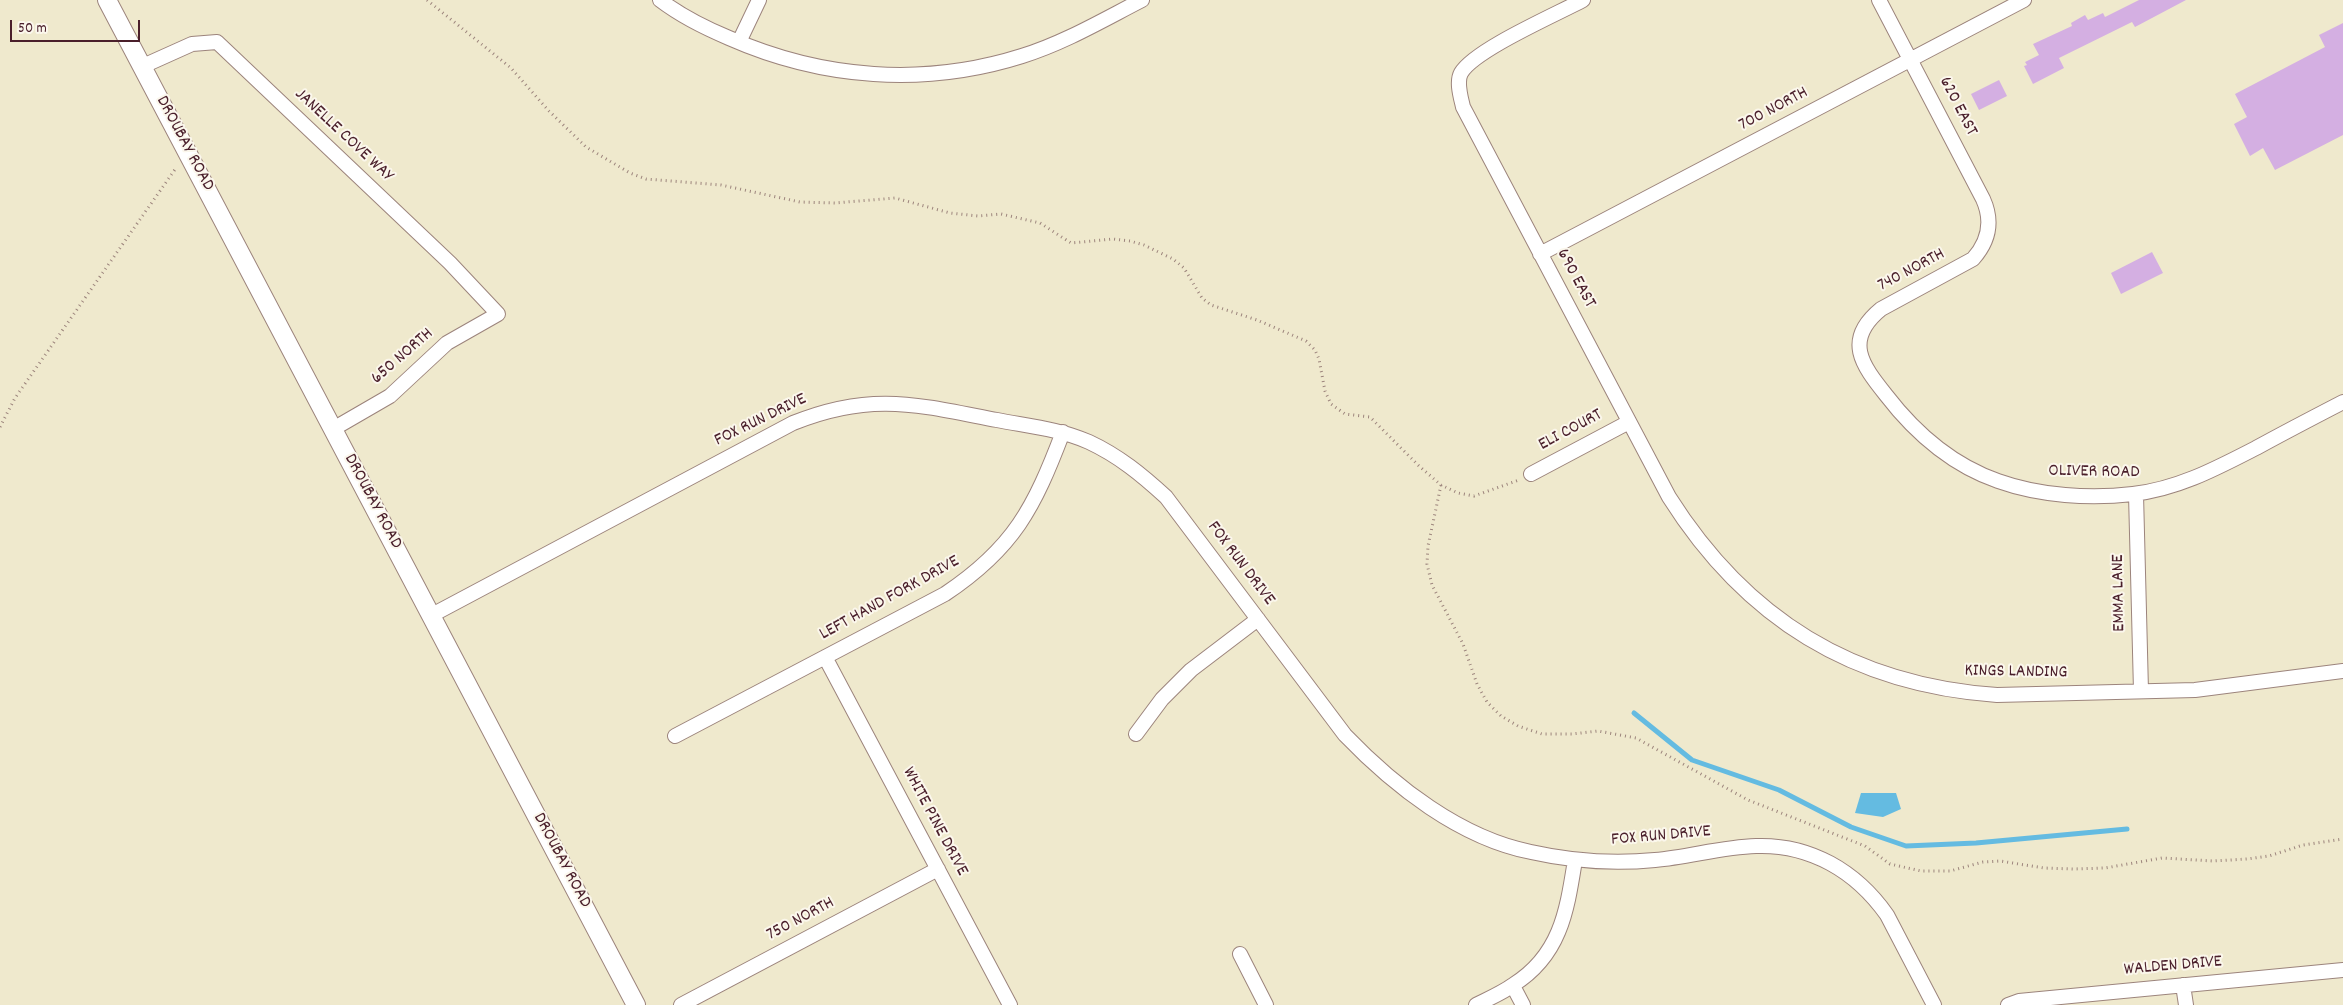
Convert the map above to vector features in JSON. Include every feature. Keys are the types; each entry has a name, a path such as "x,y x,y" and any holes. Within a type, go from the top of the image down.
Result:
{"street":[{"name":"DROUBAY ROAD","path":"106,0 143,66 636,1005"},
{"path":"660,0 706,28 773,55 837,71 869,75 933,74 971,69 1022,56 1079,33 1142,0"},
{"path":"739,42 759,0"},
{"name":"690 EAST","path":"1583,0 1490,49 1473,61 1460,74 1459,93 1463,107 1669,498"},
{"name":"620 EAST","path":"1879,0 1983,199 1989,217 1987,235"},
{"name":"700 NORTH","path":"1540,254 2024,0"},
{"name":"JANELLE COVE WAY","path":"143,66 192,44 217,42 450,263 498,314"},
{"name":"740 NORTH","path":"1859,344 1864,329 1872,315 1880,308 1965,264 1979,252 1987,235"},
{"name":"650 NORTH","path":"333,429 390,396 447,343 498,314"},
{"name":"OLIVER ROAD","path":"1859,344 1865,368 1905,419 1941,451 1976,472 2000,482 2064,494 2136,494 2157,491 2208,473 2343,402"},
{"name":"FOX RUN DRIVE","path":"432,615 793,423 831,409 870,403 911,403 1063,432 1090,443 1131,466 1166,497 1345,735 1367,758 1403,789 1443,815 1500,842 1529,852 1575,860 1615,862 1655,860 1754,846 1792,849 1810,854 1842,869 1867,890 1877,902 1887,915 1934,1005"},
{"name":"ELI COURT","path":"1531,474 1629,422"},
{"name":"LEFT HAND FORK DRIVE","path":"675,736 945,594 986,563 1009,538 1034,503 1063,432"},
{"name":"EMMA LANE","path":"2136,494 2141,691"},
{"name":"KINGS LANDING","path":"1669,498 1702,546 1749,596 1787,626 1862,666 1915,683 1970,693 1997,695 2141,691 2222,688 2343,671"},
{"path":"1136,734 1162,700 1191,670 1258,619"},
{"name":"WHITE PINE DRIVE","path":"825,657 1010,1005"},
{"path":"1476,1005 1513,986 1538,964 1557,938 1567,907 1575,860"},
{"name":"750 NORTH","path":"681,1005 938,869"},
{"path":"1240,954 1266,1005"},
{"name":"WALDEN DRIVE","path":"2008,1005 2019,1001 2343,970"},
{"path":"2183,985 2186,1005"},
{"path":"1513,986 1523,1005"}],"path":[{"path":"427,0 512,68 549,112 586,147 630,173 646,179 720,185 800,202 835,203 895,198 950,213 978,216 1001,214 1040,223 1071,243 1113,239 1130,241 1160,252 1184,268 1202,298 1211,305 1257,320 1306,341 1315,350 1319,359 1325,391 1331,404 1345,414 1370,417 1441,485 1458,493 1474,496 1509,485 1531,474"},
{"path":"0,427 15,398 188,152"},
{"path":"1441,485 1428,546 1427,564 1432,584 1463,644 1477,684 1487,702 1501,716 1518,726 1542,734 1572,734 1598,730 1636,738 1748,800 1865,846 1890,864 1921,871 1950,871 2000,861 2044,868 2073,869 2105,868 2162,858 2213,861 2247,859 2269,856 2303,845 2343,839"}],"water":[{"path":"1861,793 1896,793 1901,809 1883,817 1855,813"}],"building":[{"path":"2139,0 2186,0 2135,27 2132,22 2059,58 2064,68 2033,84 2024,66 2027,65 2025,62 2039,55 2033,44 2072,26 2071,23 2085,15 2088,20 2103,13 2105,17"},
{"path":"2343,23 2343,135 2275,170 2263,148 2250,156 2234,124 2247,117 2235,94 2325,47 2319,35"},
{"path":"1999,80 2007,96 1979,110 1971,94"},
{"path":"2152,252 2163,273 2121,294 2111,273"}],"waterway":[{"path":"1634,713 1692,760 1779,790 1851,827 1906,846 1976,843 2127,829"}]}
